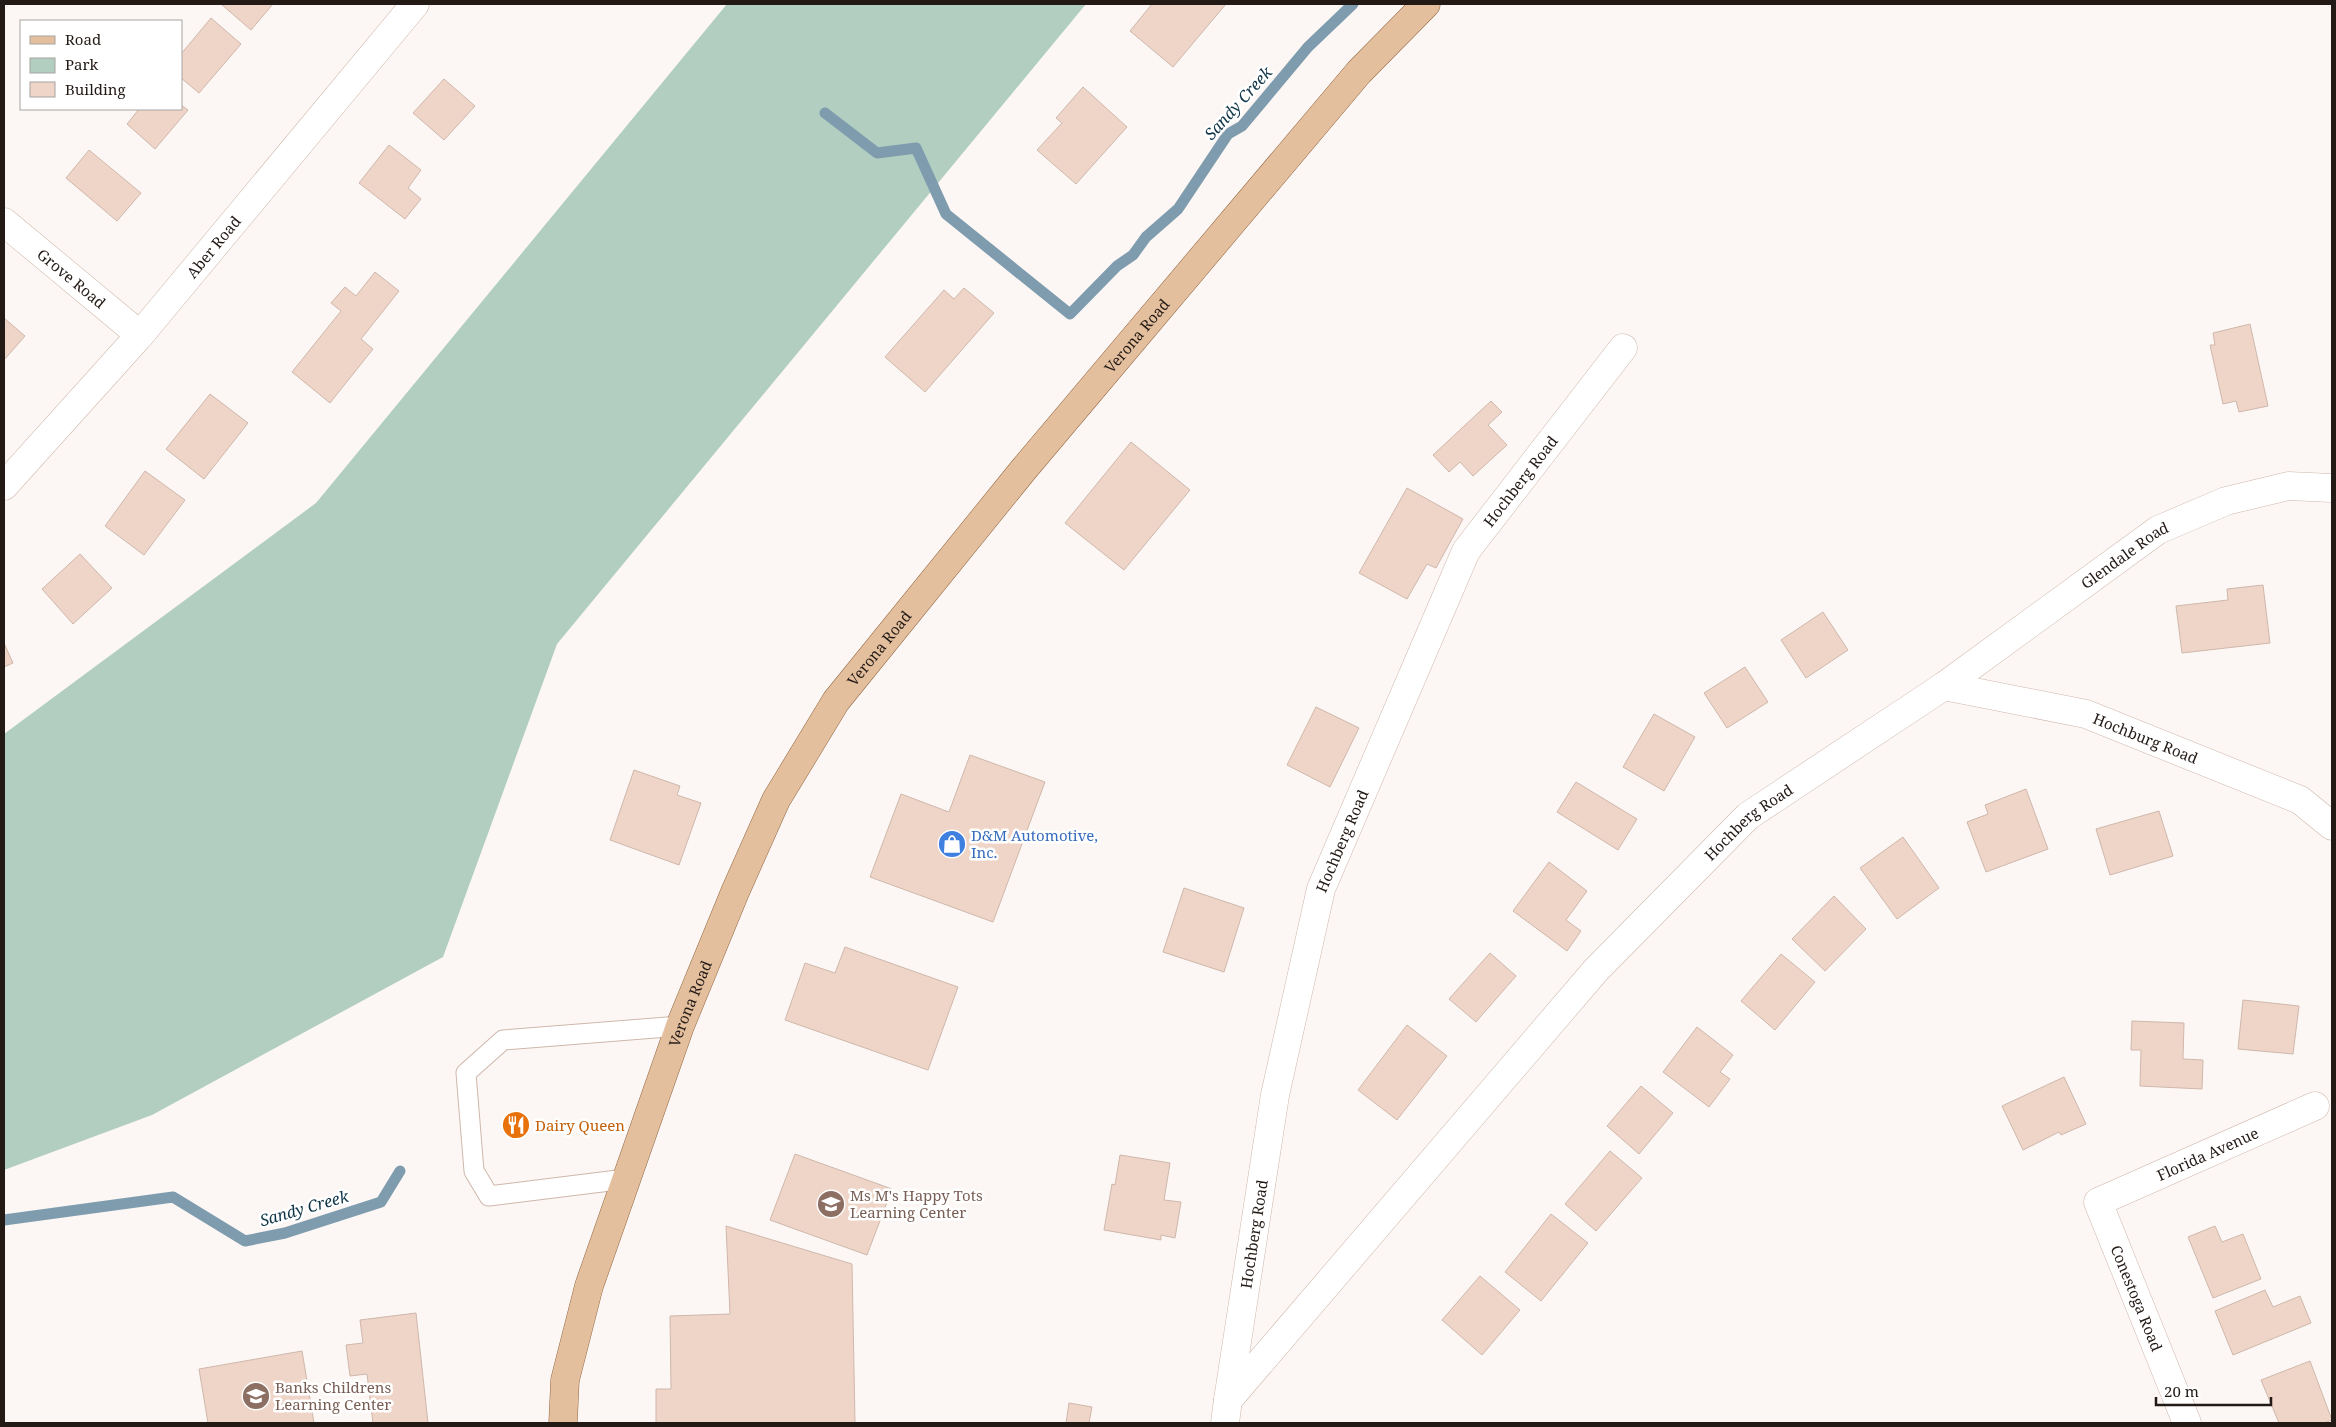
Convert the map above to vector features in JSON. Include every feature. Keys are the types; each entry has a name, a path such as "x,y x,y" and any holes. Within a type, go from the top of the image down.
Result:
{"main road":[{"name":"Verona Road","path":"563,1423 566,1380 589,1286 680,1026 735,892 776,800 836,701 1024,469 1358,72 1426,4"}],"street":[{"name":"Aber Road","path":"4,486 140,335 415,4"},
{"name":"Grove Road","path":"4,222 140,335"},
{"name":"Hochberg Road","path":"1227,1412 1275,1095 1321,889 1466,551 1623,348"},
{"name":"Glendale Road","path":"1944,686 2158,530 2235,499 2288,486 2332,488"},
{"name":"Hochberg Road","path":"1227,1412 1596,970 1748,816 1944,686"},
{"name":"Hochburg Road","path":"1944,686 2086,714 2300,800 2332,826"},
{"name":"Florida Avenue","path":"2098,1202 2315,1106"},
{"name":"Conestoga Road","path":"2098,1202 2187,1423"}],"lane":[{"path":"626,1179 489,1196 474,1171 466,1073 503,1040 680,1026"}],"green space":[{"path":"727,4 1086,4 557,644 443,957 152,1115 4,1170 4,734 316,503"}],"building":[{"path":"221,4 273,4 251,30"},
{"path":"1152,4 1226,4 1173,67 1130,31"},
{"path":"211,18 241,44 199,93 182,79 182,53"},
{"path":"444,79 475,106 444,140 413,113"},
{"path":"1083,87 1127,127 1076,184 1037,150 1062,123 1056,118"},
{"path":"182,106 188,110 155,149 127,124 138,110 182,110"},
{"path":"389,145 421,170 408,188 421,199 405,219 359,183"},
{"path":"89,150 141,193 117,221 66,178"},
{"path":"375,272 399,291 361,339 373,349 330,403 292,372 341,311 331,303 345,287 356,296"},
{"path":"964,288 994,313 925,392 885,357 944,290 954,299"},
{"path":"4,318 25,336 4,360"},
{"path":"2250,324 2268,406 2239,412 2236,401 2223,404 2210,345 2215,345 2213,333"},
{"path":"210,394 248,423 204,479 166,449"},
{"path":"1491,401 1502,412 1488,425 1507,445 1473,476 1460,462 1449,472 1433,455"},
{"path":"1131,442 1190,490 1124,570 1065,523"},
{"path":"145,471 185,500 144,555 105,526"},
{"path":"1407,488 1463,519 1436,568 1427,564 1407,599 1359,573"},
{"path":"80,554 112,588 73,624 42,589"},
{"path":"2263,585 2270,643 2182,653 2176,606 2228,600 2227,589"},
{"path":"1823,612 1848,650 1806,678 1781,640"},
{"path":"4,643 13,663 4,667"},
{"path":"1745,667 1768,702 1727,728 1704,693"},
{"path":"1316,707 1359,728 1330,787 1287,765"},
{"path":"1654,714 1695,737 1664,791 1623,767"},
{"name":"D&M Automotive, Inc.","path":"970,755 1045,782 993,922 870,877 901,794 949,812"},
{"path":"634,770 680,786 677,795 701,803 679,865 610,840"},
{"path":"1576,782 1637,819 1618,850 1557,812"},
{"path":"2026,789 2048,849 1986,872 1967,822 1988,814 1985,805"},
{"path":"2159,811 2173,856 2110,875 2096,829"},
{"path":"1903,837 1939,888 1897,919 1860,868"},
{"path":"1549,862 1587,891 1566,920 1581,931 1567,951 1513,911"},
{"path":"1184,888 1244,908 1224,972 1163,952"},
{"path":"1834,896 1866,929 1825,971 1792,939"},
{"path":"845,947 958,987 928,1070 785,1020 805,963 835,973"},
{"path":"1490,953 1516,976 1476,1022 1449,999"},
{"path":"1781,954 1815,982 1775,1030 1741,1001"},
{"path":"2243,1000 2299,1006 2293,1054 2238,1049"},
{"path":"2132,1021 2184,1023 2183,1059 2203,1060 2202,1089 2140,1086 2141,1050 2131,1050"},
{"path":"1407,1025 1447,1056 1397,1120 1358,1090"},
{"path":"1697,1027 1733,1055 1720,1072 1730,1079 1709,1107 1663,1072"},
{"path":"2064,1077 2086,1124 2061,1135 2059,1132 2023,1150 2002,1106"},
{"path":"1641,1086 1673,1113 1639,1154 1607,1126"},
{"path":"1610,1151 1642,1178 1596,1231 1565,1204"},
{"name":"Ms M's Happy Tots Learning Center","path":"795,1154 892,1189 867,1255 770,1220"},
{"path":"1120,1155 1170,1163 1164,1200 1181,1202 1175,1238 1161,1235 1161,1240 1104,1230 1112,1184 1115,1185"},
{"path":"1551,1214 1588,1243 1541,1301 1505,1272"},
{"path":"726,1226 852,1264 855,1423 656,1423 656,1389 671,1389 670,1316 730,1314"},
{"path":"2215,1226 2222,1242 2243,1234 2261,1279 2213,1298 2188,1237"},
{"path":"1480,1276 1520,1310 1482,1355 1442,1320"},
{"path":"2265,1290 2273,1307 2300,1296 2311,1323 2233,1355 2215,1311"},
{"path":"416,1313 428,1423 373,1423 367,1374 350,1376 346,1345 363,1343 360,1320"},
{"name":"Banks Childrens Learning Center","path":"302,1351 314,1423 208,1423 199,1369"},
{"path":"2310,1361 2332,1420 2324,1423 2279,1423 2261,1380"},
{"path":"1069,1403 1092,1407 1089,1423 1066,1423"}],"waterway":[{"name":"Sandy Creek","path":"825,113 877,153 916,148 946,214 1070,314 1117,266 1133,255 1146,237 1178,209 1228,134 1242,126 1308,47 1353,4"},
{"name":"Sandy Creek","path":"4,1220 173,1197 245,1241 285,1233 381,1202 400,1171"}],"place":[{"name":"D&M Automotive, Inc.","path":"952,844"},
{"name":"Dairy Queen","path":"516,1125"},
{"name":"Ms M's Happy Tots Learning Center","path":"831,1204"},
{"name":"Banks Childrens Learning Center","path":"256,1396"}]}
